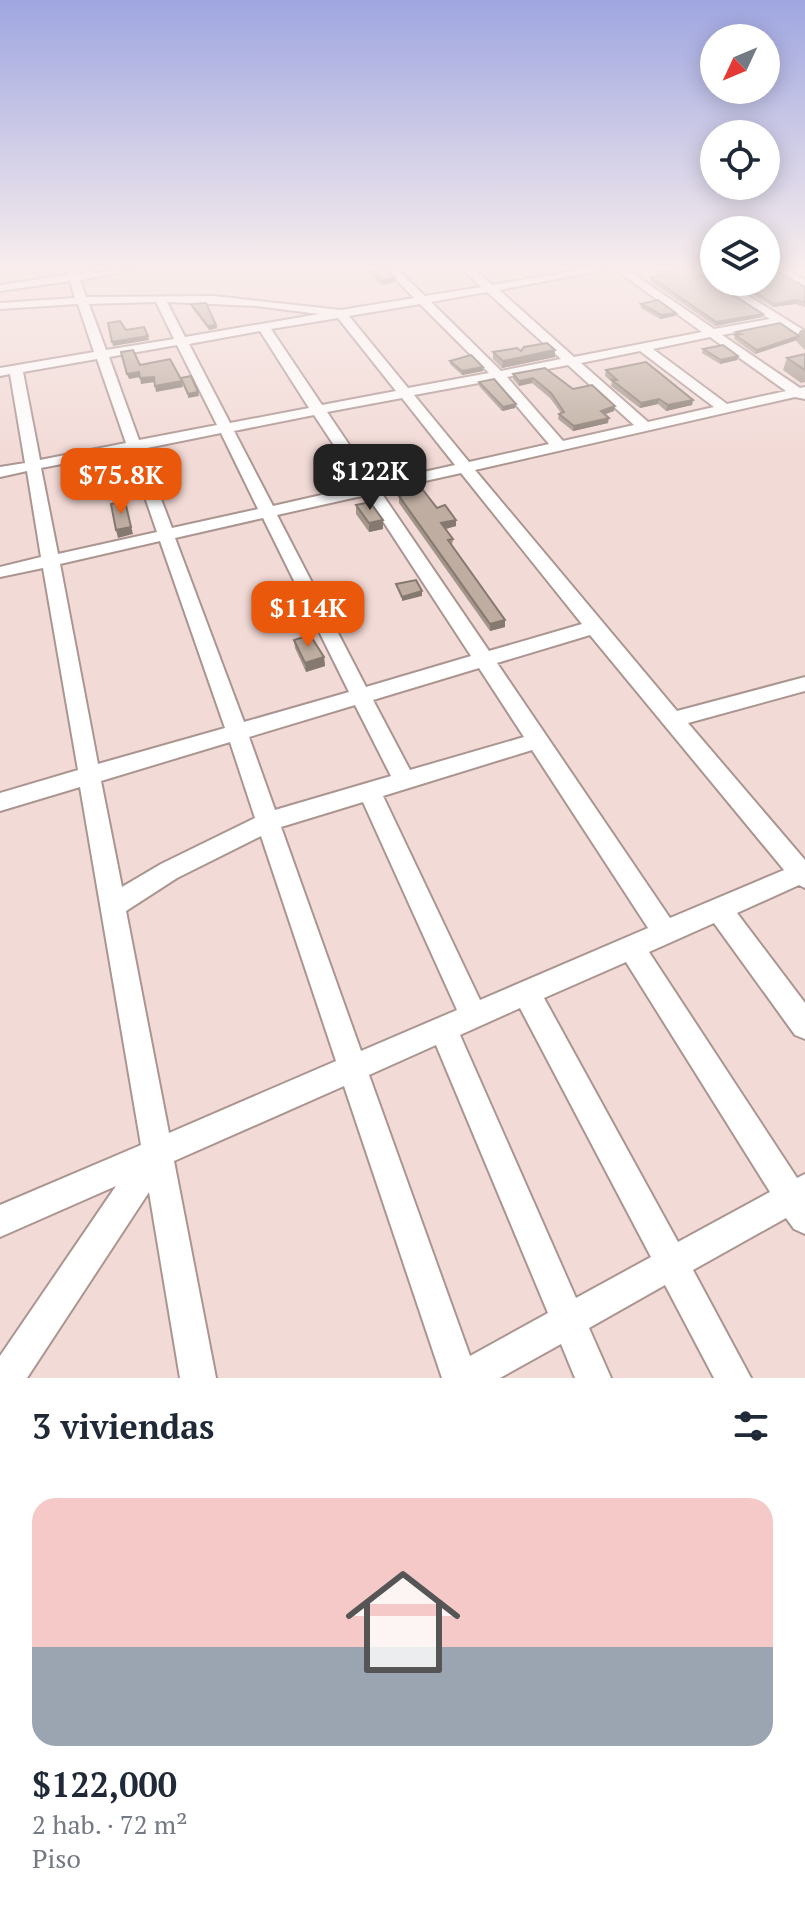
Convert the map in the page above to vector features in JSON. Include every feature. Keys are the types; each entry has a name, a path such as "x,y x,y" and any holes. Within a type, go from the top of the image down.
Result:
{"street":[{"path":"94,334 463,1378 672,1263 801,1202 631,947"},
{"path":"178,334 404,781"},
{"path":"198,1378 33,466 8,370 220,334"},
{"path":"268,334 665,932"},
{"path":"0,1221 803,875 594,627 357,334"},
{"path":"457,334 498,375 559,446"},
{"path":"542,334 645,427"},
{"path":"0,472 710,334"},
{"path":"712,334 802,394"},
{"path":"643,347 725,409"},
{"path":"0,572 802,394"},
{"path":"0,802 594,627"},
{"path":"672,720 805,684"},
{"path":"113,906 196,857 268,822 536,741"},
{"path":"369,791 473,1015"},
{"path":"719,909 805,1025"},
{"path":"526,992 733,1378"},
{"path":"443,1028 593,1378"},
{"path":"6,1378 157,1152"}],"building":[{"path":"110,334 148,336 112,342"},
{"path":"797,334 799,336 757,350 735,335"},
{"path":"547,343 555,350 503,361 493,352 517,348 521,351 524,347"},
{"path":"723,345 738,356 721,360 703,349"},
{"path":"133,350 140,365 170,359 182,381 155,386 154,377 140,378 139,372 127,374 121,352"},
{"path":"805,354 805,370 787,358"},
{"path":"471,355 483,367 462,371 450,361"},
{"path":"646,362 693,400 668,405 659,399 641,403 612,380 617,380 606,370"},
{"path":"545,368 573,389 592,385 615,406 601,411 609,418 574,426 559,414 564,412 551,393 533,378 519,381 513,374"},
{"path":"191,376 198,392 188,394 181,378"},
{"path":"494,379 516,404 503,407 479,382"},
{"path":"423,490 437,508 445,505 456,520 441,523 453,539 448,540 505,620 490,624 399,496"},
{"path":"125,501 131,527 116,530 111,504"},
{"path":"370,502 383,520 369,523 356,505"},
{"path":"416,580 422,591 402,597 396,584"},
{"path":"310,635 324,657 305,663 294,640"}]}
